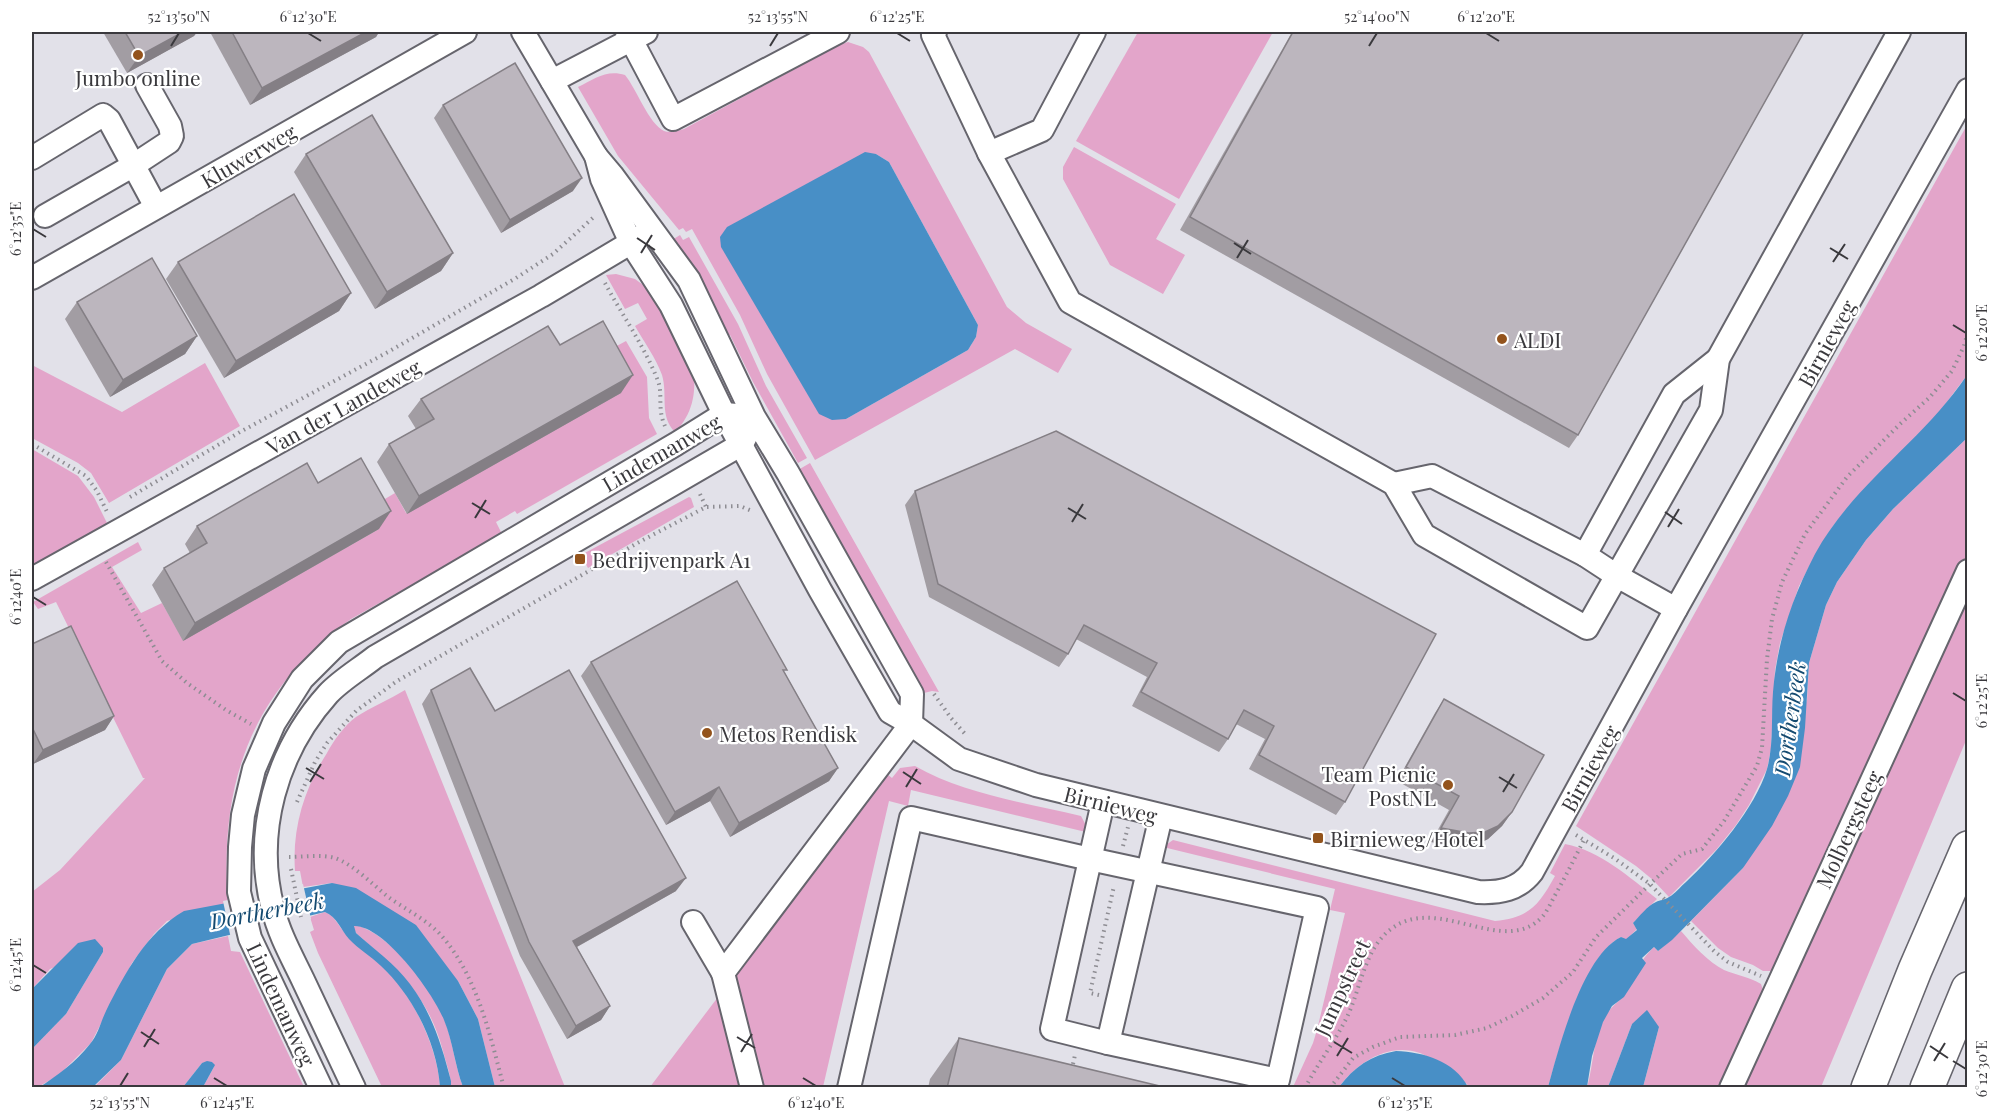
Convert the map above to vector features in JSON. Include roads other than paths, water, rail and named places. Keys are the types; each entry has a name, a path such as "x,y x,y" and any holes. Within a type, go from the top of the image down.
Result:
{"highway":[{"path":"1868,1088 1915,970 1968,848"},
{"path":"1927,1088 1968,988"}],"street":[{"name":"Kluwerweg","path":"32,278 465,32"},
{"path":"523,32 596,156 689,280 754,417 912,694 911,724 723,973"},
{"path":"552,81 634,34 673,119 838,32"},
{"path":"989,153 1042,130 1094,32"},
{"path":"933,33 989,153 1070,302 1394,484 1424,535 1587,628 1711,410 1718,359 1899,32"},
{"path":"45,216 134,165 169,142 172,136 170,126 147,85"},
{"name":"Birnieweg","path":"596,156 602,179 631,243 672,304 724,414 890,712 911,724 944,749 971,764 1036,785 1478,892 1497,893 1521,884 1532,872 1676,609 1968,90"},
{"path":"32,158 98,117 104,116 109,120 156,207"},
{"name":"Van der Landeweg","path":"32,579 542,296 652,230"},
{"path":"1585,555 1674,394 1718,359"},
{"name":"Lindemanweg","path":"321,1088 250,938 240,892 243,815 254,769 269,734 302,679 339,642 724,414 754,417 742,444 375,657 330,692 302,727 289,751 272,796 266,857 268,886 280,931 354,1088"},
{"path":"1394,484 1432,476 1585,555 1676,609"},
{"name":"Molbergsteeg","path":"1731,1088 1968,571"},
{"path":"849,1088 911,818 1090,859 1119,866 1317,908 1278,1080 1052,1029 1090,859 1103,802"},
{"path":"1108,1043 1161,816"},
{"path":"693,922 723,973 752,1088"}],"water":[{"path":"865,152 876,154 889,162 978,325 976,337 968,350 846,419 832,420 819,414 721,247 720,237 727,227"},
{"name":"Dortherbeek","path":"1967,375 1967,438 1893,509 1866,540 1837,582 1826,605 1809,663 1800,767 1772,826 1743,868 1672,940 1658,951 1654,947 1642,958 1646,963 1624,997 1612,1006 1603,1022 1592,1056 1587,1087 1548,1087 1574,1004 1595,963 1607,947 1621,937 1626,939 1637,930 1633,923 1647,909 1673,894 1698,871 1733,830 1754,799 1767,769 1771,750 1773,692 1782,638 1799,587 1815,554 1849,506 1930,421"},
{"name":"Dortherbeek","path":"332,883 356,888 416,925 458,981 478,1019 495,1087 463,1087 447,1028 430,994 393,948 366,929 354,926 356,933 404,977 424,1006 440,1043 451,1081 451,1087 440,1087 434,1054 413,1006 393,978 353,943 336,920 325,912 192,944 167,969 121,1060 93,1087 38,1088 79,1057 90,1044 129,968 148,942 171,920 184,911"},
{"path":"95,939 103,948 103,952 66,1014 32,1049 32,989 78,943"},
{"path":"1647,1010 1659,1027 1643,1087 1608,1087 1632,1024"},
{"path":"1396,1051 1417,1053 1446,1064 1462,1078 1468,1087 1339,1087 1364,1063"},
{"path":"207,1061 215,1065 203,1087 183,1087 202,1063"}],"place":[{"name":"Jumbo online","path":"138,55"},
{"name":"ALDI","path":"1502,339"},
{"name":"Bedrijvenpark A1","path":"580,559"},
{"name":"Metos Rendisk","path":"707,733"},
{"name":"Team Picnic PostNL","path":"1448,785"},
{"name":"Birnieweg/Hotel","path":"1318,838"}]}
